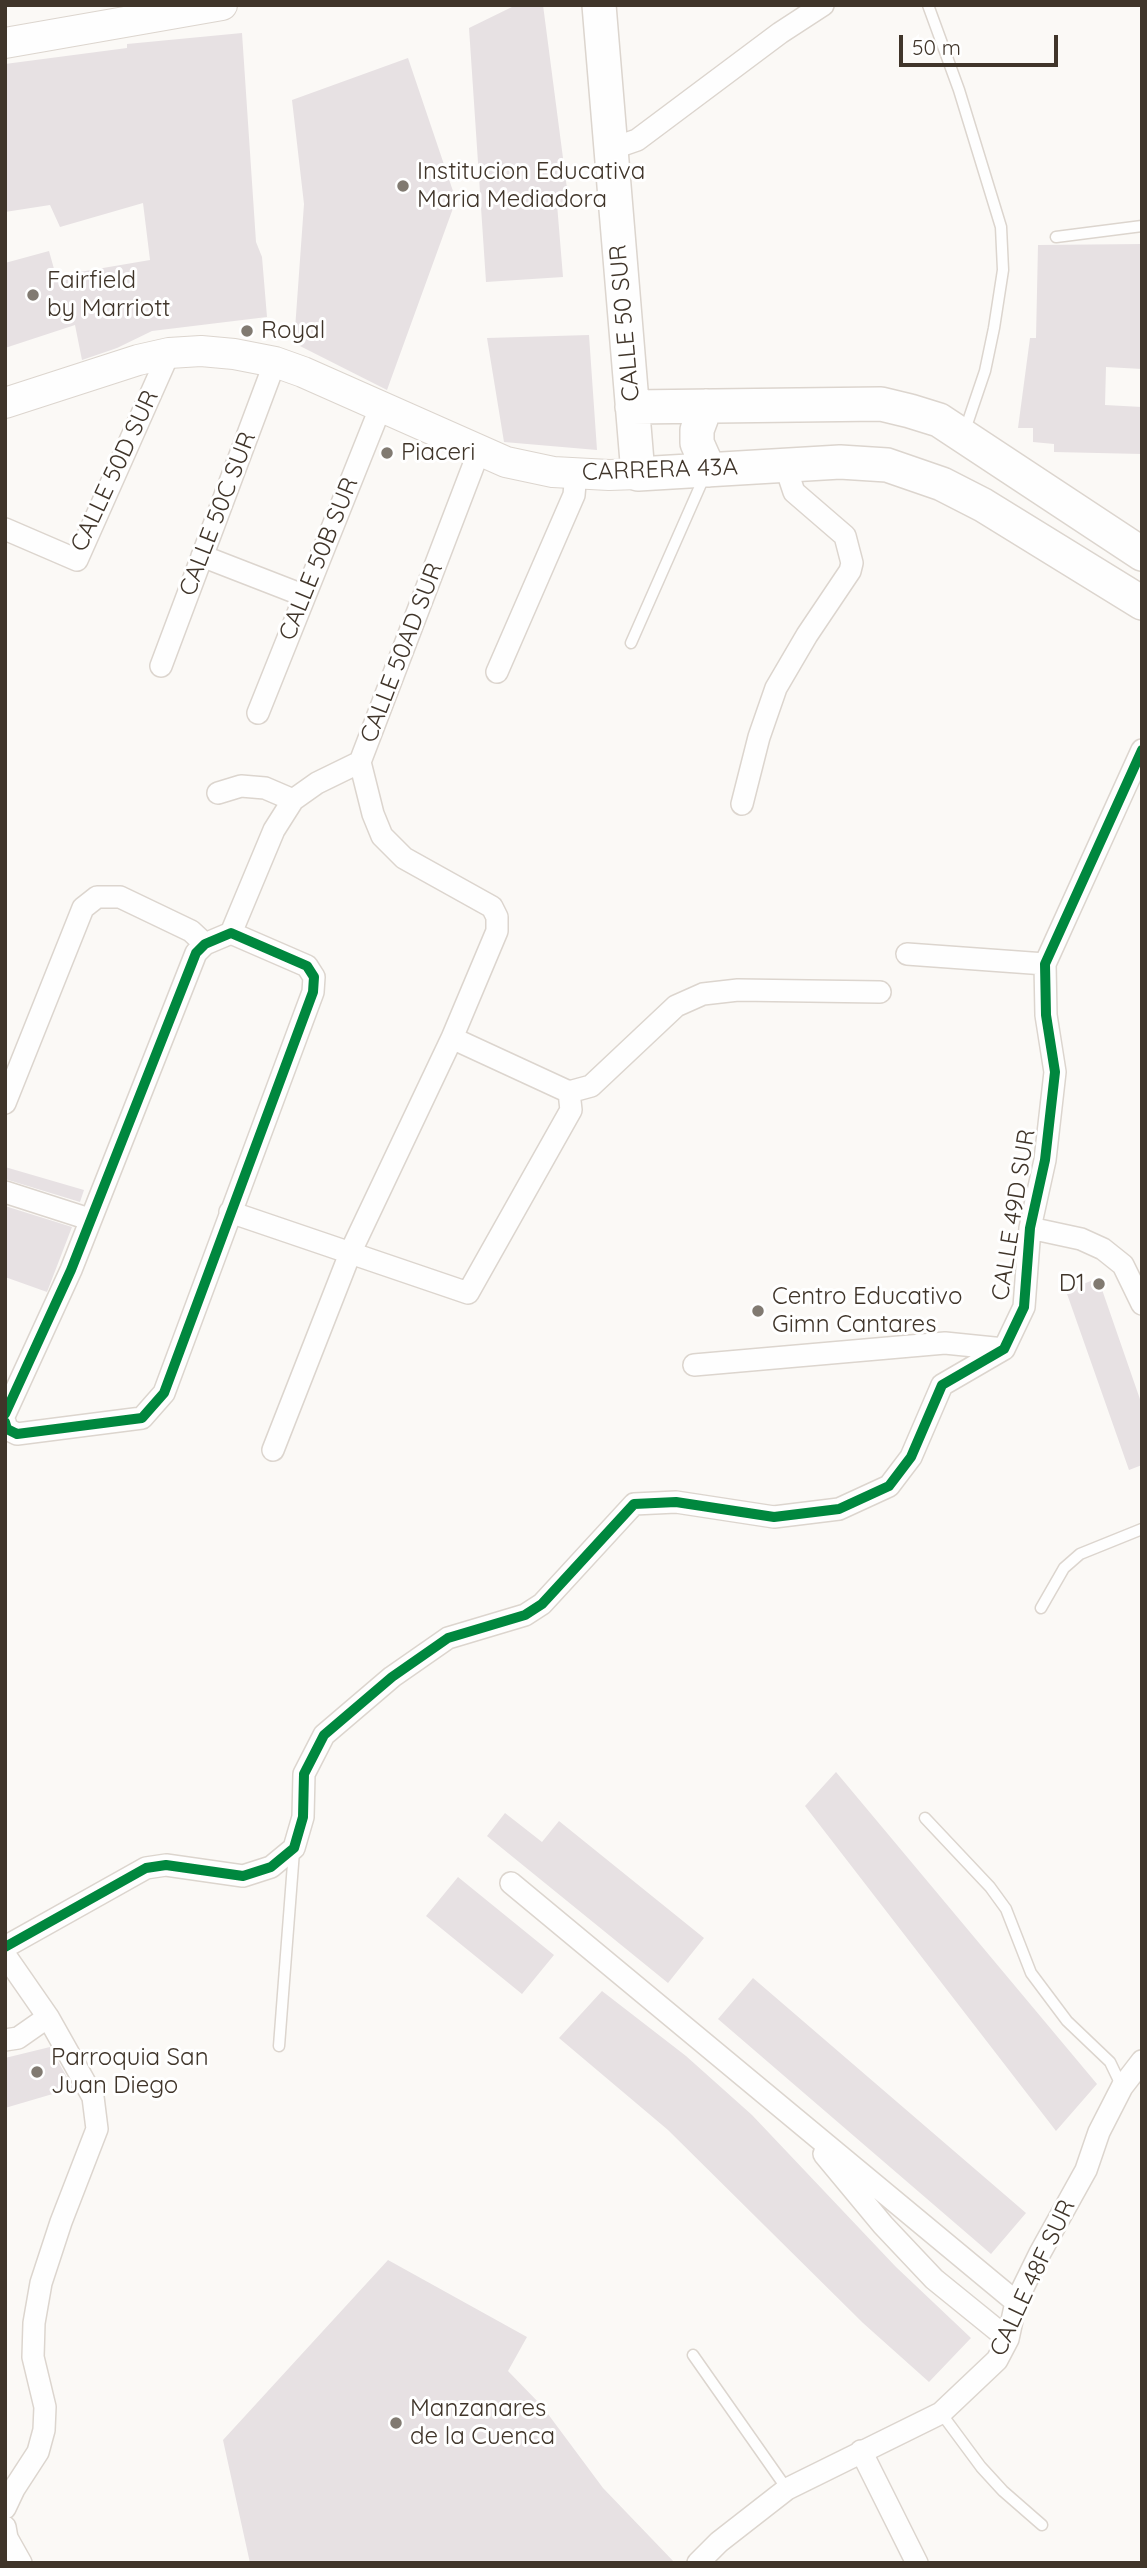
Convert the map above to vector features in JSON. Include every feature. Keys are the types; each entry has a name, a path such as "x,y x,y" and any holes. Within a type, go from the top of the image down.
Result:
{"main road":[{"path":"5,43 222,5"},
{"name":"CALLE 50 SUR","path":"599,5 638,474"},
{"name":"CARRERA 43A","path":"5,402 138,360 170,353 201,351 275,362 479,451 525,467 576,473 638,474 840,462 887,465 942,484 983,505 1142,603"},
{"path":"632,407 881,404 939,420 1142,554"},
{"path":"706,406 696,430 697,443 709,470"}],"street":[{"path":"611,149 638,140 780,33 823,5"},
{"name":"CALLE 50D SUR","path":"5,529 77,560 170,353"},
{"name":"CALLE 50C SUR","path":"160,666 275,362"},
{"name":"CALLE 50B SUR","path":"258,713 380,406"},
{"name":"CALLE 50AD SUR","path":"231,933 274,830 293,800 317,783 360,762 479,451"},
{"path":"742,804 759,737 776,688 801,643 850,571 852,563 845,536 794,492 785,465"},
{"path":"497,672 574,495 576,473"},
{"path":"202,556 305,596"},
{"name":"CALLE 49D SUR","path":"1004,1349 1024,1307 1030,1228 1045,1160 1055,1072 1046,1015 1045,964 1142,750"},
{"path":"274,1450 351,1251 452,1038 497,932 497,917 492,906 404,858 383,836 373,814 360,762"},
{"path":"218,793 241,786 264,789 293,800"},
{"path":"5,1103 83,908 97,897 120,897 191,931 205,944"},
{"path":"5,1414 71,1270 196,953 205,944 231,933 307,966 313,977 313,992 164,1393 153,1409 142,1418 17,1434 7,1429 5,1422"},
{"path":"907,954 1045,964"},
{"path":"452,1038 569,1092 591,1086 676,1006 704,994 737,990 880,992"},
{"path":"230,1212 468,1293 571,1110 569,1092"},
{"path":"5,1192 89,1219"},
{"path":"1030,1228 1081,1239 1103,1249 1123,1265 1142,1304"},
{"path":"694,1365 945,1343 1004,1349"},
{"path":"5,1947 146,1868 166,1865 243,1876 271,1867 294,1848 303,1817 304,1774 324,1735 392,1677 448,1638 525,1615 542,1604 634,1504 676,1502 774,1517 839,1509 889,1486 911,1457 942,1385 1004,1349"},
{"path":"511,1883 1016,2302"},
{"path":"5,1955 48,2017 93,2097 97,2129 41,2283 34,2323 33,2357 45,2407 44,2430 38,2452 5,2508"},
{"path":"5,2040 18,2038 48,2017"},
{"name":"CALLE 48F SUR","path":"698,2563 719,2542 787,2489 941,2413 997,2360 1008,2339 1016,2302 1086,2170 1099,2132 1122,2087 1142,2061"},
{"path":"792,2114 883,2225 934,2279 1008,2339"},
{"path":"861,2451 917,2563"},
{"path":"5,2527 7,2538 21,2563"}],"lane":[{"path":"928,5 959,90 1001,227 1003,270 995,328 985,371 963,436"},
{"path":"1056,237 1142,226"},
{"path":"631,643 697,487 709,470"},
{"path":"1041,1608 1064,1568 1080,1554 1142,1529"},
{"path":"925,1818 990,1887 1006,1909 1031,1973 1067,2021 1110,2062 1122,2087"},
{"path":"279,2046 294,1848"},
{"path":"693,2355 787,2489"},
{"path":"941,2413 989,2477 1042,2525"}],"building":[{"path":"516,5 543,5 569,204 557,204 563,277 486,282 469,28"},
{"path":"242,33 256,242 262,257 267,317 152,331 117,348 82,360 75,325 5,348 5,263 49,251 56,276 150,260 143,203 60,227 50,205 5,212 5,64 127,48 127,44"},
{"path":"408,58 456,200 387,390 294,343 304,204 292,100"},
{"path":"1142,244 1142,369 1106,367 1105,405 1142,407 1142,454 1054,452 1054,444 1033,442 1033,428 1018,428 1030,338 1036,338 1038,245"},
{"path":"589,335 597,450 504,442 487,338"},
{"path":"5,1167 84,1190 80,1202 5,1179"},
{"path":"5,1206 72,1227 47,1292 5,1277"},
{"path":"1098,1278 1142,1405 1142,1465 1129,1470 1066,1291"},
{"path":"836,1772 1097,2084 1056,2131 805,1806"},
{"path":"505,1813 542,1842 559,1821 704,1938 668,1983 487,1836"},
{"path":"458,1877 554,1955 522,1994 426,1916"},
{"path":"753,1978 1026,2213 991,2254 718,2019"},
{"path":"602,1991 686,2056 752,2115 896,2267 971,2338 929,2382 863,2323 668,2130 559,2038"},
{"name":"Parroquia San Juan Diego","path":"50,2047 73,2088 5,2108 5,2058"},
{"name":"Manzanares de la Cuenca","path":"388,2260 527,2337 508,2371 542,2406 603,2488 675,2563 250,2563 223,2440"}],"cycle path":[{"path":"5,1947 146,1868 166,1865 243,1876 271,1867 294,1848 303,1817 304,1774 324,1735 392,1677 448,1638 525,1615 542,1604 634,1504 676,1502 774,1517 839,1509 889,1486 911,1457 942,1385 1004,1349 1024,1307 1030,1228 1045,1160 1055,1072 1046,1015 1045,964 1142,750"},
{"path":"5,1414 71,1270 196,953 205,944 231,933 307,966 314,977 313,992 164,1393 142,1418 17,1434 7,1429 5,1422"}],"place":[{"name":"Institucion Educativa Maria Mediadora","path":"403,186"},
{"name":"Fairfield by Marriott","path":"33,295"},
{"name":"Royal","path":"247,331"},
{"name":"Piaceri","path":"387,453"},
{"name":"D1","path":"1099,1284"},
{"name":"Centro Educativo Gimn Cantares","path":"758,1311"},
{"name":"Parroquia San Juan Diego","path":"37,2072"},
{"name":"Manzanares de la Cuenca","path":"396,2423"}]}
